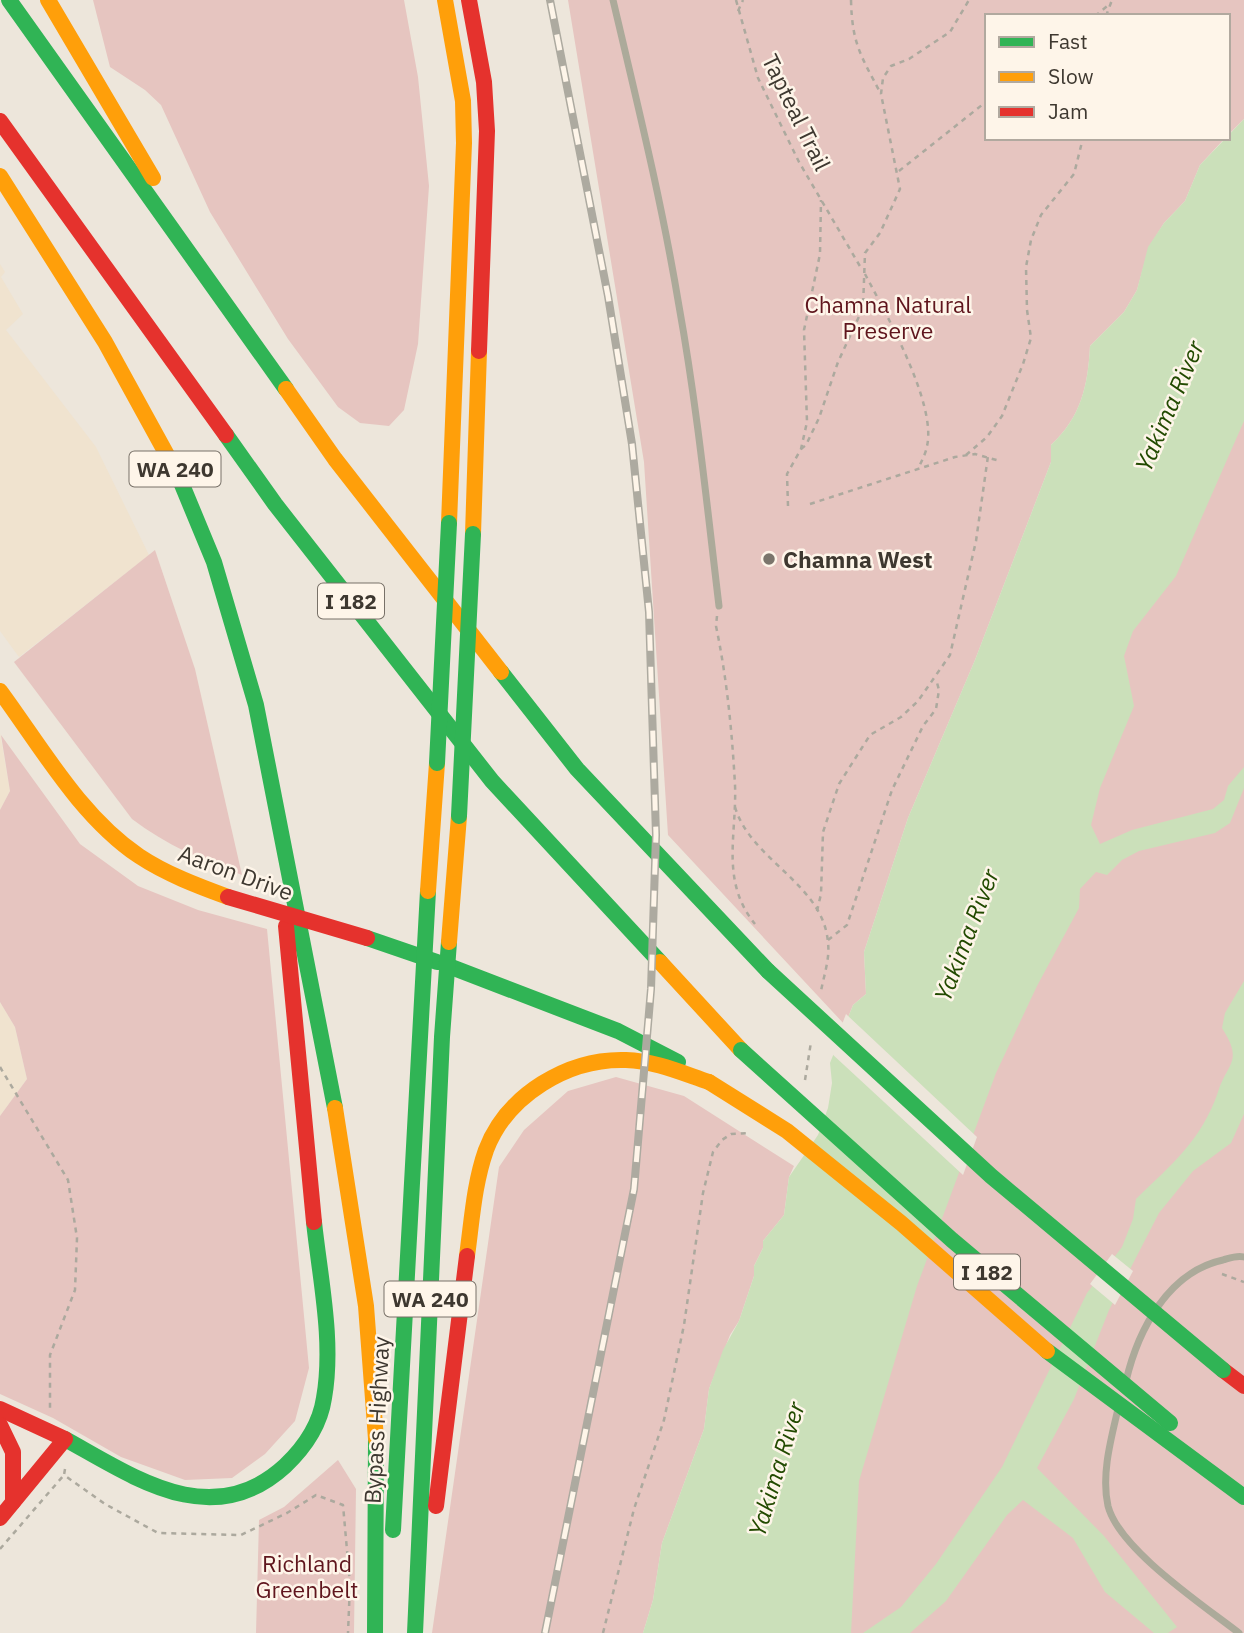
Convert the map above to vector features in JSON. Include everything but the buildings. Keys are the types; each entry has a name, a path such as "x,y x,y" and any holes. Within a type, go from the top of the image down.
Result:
{"main road":[{"path":"9,0 335,459 577,769 768,971 955,1145 1131,1298 1244,1386"},
{"path":"48,0 135,145 214,286"},
{"name":"Bypass Highway","path":"387,1633 424,957 435,815 464,143 463,101 444,0"},
{"name":"WA 240","path":"446,965 459,816 473,534 487,131 484,82 469,0"},
{"name":"I 182","path":"0,121 275,504 492,781 741,1050 841,1145 998,1281 1198,1447 1244,1480"},
{"name":"WA 240","path":"0,176 102,335 154,426 197,517 242,648 275,795 357,1230 375,1423 375,1633"},
{"name":"Aaron Drive","path":"0,691 88,806 118,839 138,855 170,874 228,897 424,957 628,1035 709,1082"},
{"path":"0,1409 47,1429 153,1486 176,1494 213,1497 235,1492 276,1475 306,1444 319,1419 326,1391 326,1344 275,795"},
{"name":"Bypass Highway","path":"415,1633 446,965"},
{"path":"420,1633 475,1194 482,1160 493,1135 508,1114 542,1083 579,1067 625,1060 659,1065 709,1082 787,1131 901,1223 1039,1345 1244,1497"},
{"path":"0,1425 15,1450 17,1468 13,1502"},
{"path":"0,1518 65,1439"}],"lane":[{"path":"613,0 657,192 679,305 697,417 719,606"},
{"path":"1239,1633 1121,1533 1108,1505 1108,1452 1132,1353 1157,1308 1178,1282 1203,1264 1244,1257"}],"path":[{"name":"Tapteal Trail","path":"736,0 758,78 799,162 862,270 919,388 928,425 928,446 919,467"},
{"path":"738,11 743,0"},
{"path":"801,449 806,445 819,418 838,362 863,308 862,270 865,253 896,201 900,189 899,172 881,94 858,54 852,34 851,0"},
{"path":"881,94 883,78 891,66 909,59 950,32 969,0"},
{"path":"1097,14 1111,2"},
{"path":"899,172 985,103"},
{"path":"966,455 987,437 1002,416 1023,364 1031,338 1026,267 1031,240 1041,215 1074,174 1082,140"},
{"path":"788,506 787,474 801,449 807,422 804,330 820,254 821,197"},
{"path":"810,505 919,467 966,455 988,456 1000,461"},
{"path":"817,911 821,894 823,832 839,784 870,735 901,717 936,679 950,655 976,541 988,456"},
{"path":"719,606 716,626 729,693 735,807 730,847 734,888 742,909 757,926"},
{"path":"828,940 847,925 892,790 923,726 936,709 939,690 936,679"},
{"path":"735,807 738,819 754,842 796,884 817,911 828,940 819,1000"},
{"path":"804,1086 812,1037"},
{"path":"0,1067 68,1180 77,1238 75,1290 50,1355 51,1407 47,1429"},
{"path":"603,1633 635,1509 664,1420 684,1325 703,1193 713,1152 722,1140 731,1135 752,1133"},
{"path":"1203,1264 1244,1282"},
{"path":"0,1549 64,1475 65,1465 50,1457"},
{"path":"64,1475 105,1504 158,1533 241,1535 287,1513 316,1495 343,1505 350,1584 348,1633"}],"shaded area":[{"path":"0,264 5,272 1,277 23,314 6,330 96,447 149,555 19,657 0,631"},
{"path":"0,733 10,791 0,810"},
{"path":"0,1002 15,1027 27,1079 0,1116"}],"green space":[{"path":"93,0 404,0 418,77 429,186 418,344 404,410 389,426 360,423 338,407 288,339 210,212 161,105 145,90 110,67"},
{"name":"Chamna Natural Preserve","path":"568,0 1244,0 1244,119 1230,133 1230,14 985,14 985,140 1223,140 1200,165 1185,201 1164,223 1149,247 1137,290 1124,312 1090,346 1081,400 1069,423 1051,445 1051,462 975,660 908,818 864,952 866,994 853,1005 845,1025 668,835 644,462"},
{"path":"1244,368 1244,1633 788,1633 1106,681"},
{"path":"155,550 195,669 242,875 185,851 132,819 14,662"},
{"path":"1,735 80,844 138,886 198,910 267,929 309,1368 295,1421 265,1454 232,1478 185,1480 121,1457 53,1418 0,1394 0,1116 27,1079 15,1027 0,1002 0,810 10,791"},
{"path":"616,1077 684,1096 794,1166 789,1177 784,1215 763,1241 739,1321 730,1335 709,1389 704,1429 662,1543 653,1600 643,1633 432,1633 499,1167 524,1130 568,1091"},
{"name":"Richland Greenbelt","path":"338,1460 356,1489 354,1633 256,1633 259,1520 284,1507"}],"water":[{"name":"Yakima River","path":"1244,119 1244,421 1176,576 1133,631 1124,656 1134,706 1100,788 1091,825 1100,844 1132,830 1213,809 1224,800 1228,786 1244,767 1244,788 1230,823 1215,833 1139,851 1122,860 1107,875 1096,872 1080,889 1079,908 1037,986 996,1073 917,1286 859,1481 851,1633 643,1633 653,1600 662,1543 704,1429 709,1389 723,1350 739,1321 763,1241 784,1215 789,1177 818,1135 828,1108 832,1083 830,1063 853,1005 866,994 864,952 908,818 975,660 1051,462 1051,445 1069,423 1081,400 1090,346 1124,312 1137,290 1148,247 1164,223 1185,201 1200,165 1224,140 1230,140 1230,134"},
{"path":"1244,981 1244,1114 1231,1143 1193,1171 1159,1213 1109,1310 1074,1399 1037,1468 1104,1536 1177,1627 1168,1633 1154,1633 1105,1592 1073,1538 1023,1500 1007,1515 946,1601 910,1633 863,1633 901,1607 936,1564 1002,1467 1087,1293 1122,1247 1133,1219 1136,1199 1184,1151 1203,1124 1232,1062 1232,1048 1222,1028 1225,1013"}],"pier":[{"path":"846,1014 977,1137 963,1175 831,1053"},
{"path":"1112,1254 1133,1271 1115,1305 1090,1284"}],"railway":[{"path":"545,1633 634,1189 651,989 656,835 649,612 632,444 608,296 550,0"}],"traffic: fast":[{"path":"9,0 286,389"},
{"path":"226,435 275,504 492,781 660,962"},
{"path":"178,475 214,562 256,705 335,1108"},
{"path":"437,763 449,523"},
{"path":"459,816 473,534"},
{"path":"501,672 577,769 768,971"},
{"path":"393,1530 428,891"},
{"path":"367,938 437,962"},
{"path":"415,1633 442,1037 449,942"},
{"path":"446,965 618,1031 678,1062"},
{"path":"768,971 991,1176 1223,1370"},
{"path":"741,1050 952,1240 1170,1423"},
{"path":"65,1439 146,1482 174,1492 202,1497 230,1495 257,1486 285,1466 299,1451 315,1426 322,1408 327,1376 327,1332 314,1222"},
{"path":"1047,1351 1244,1497"},
{"path":"375,1633 376,1439"}],"traffic: slow":[{"path":"48,0 153,178"},
{"path":"445,0 463,101 464,143 449,523"},
{"path":"0,176 105,342 178,475"},
{"path":"473,534 479,351"},
{"path":"286,389 335,459 501,672"},
{"path":"0,691 63,780 118,840 160,868 228,897"},
{"path":"428,891 437,763"},
{"path":"449,942 459,816"},
{"path":"660,962 741,1050"},
{"path":"467,1256 476,1189 486,1150 509,1112 542,1084 583,1065 626,1060 658,1065 709,1082"},
{"path":"709,1082 787,1131 901,1223 1047,1351"},
{"path":"335,1108 366,1306 376,1439"}],"traffic: jam":[{"path":"469,0 484,82 487,131 479,351"},
{"path":"0,121 226,435"},
{"path":"228,897 367,938"},
{"path":"286,926 314,1222"},
{"path":"436,1506 467,1256"},
{"path":"1223,1370 1244,1386"},
{"path":"0,1409 65,1439 0,1518"},
{"path":"0,1425 13,1452 13,1502"}],"place":[{"name":"Chamna West","path":"769,559"}]}
